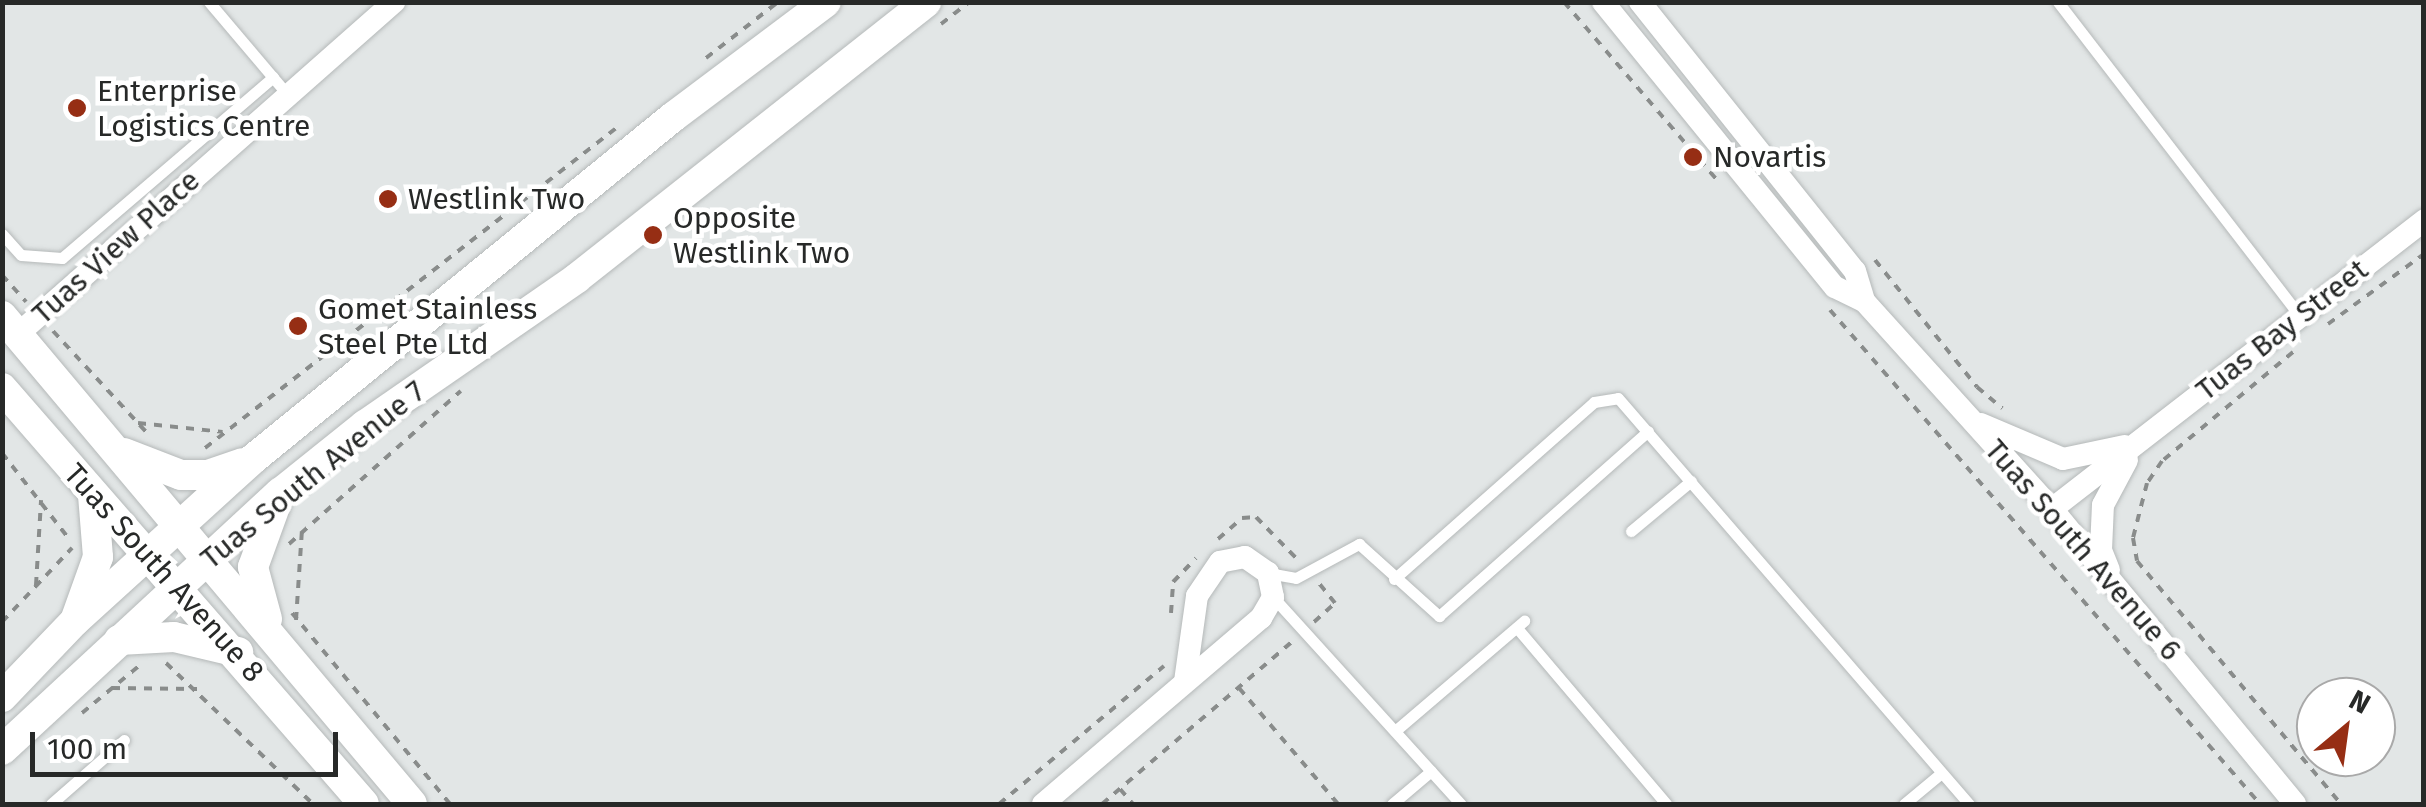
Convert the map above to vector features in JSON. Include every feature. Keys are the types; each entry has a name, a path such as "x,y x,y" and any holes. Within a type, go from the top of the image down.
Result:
{"street":[{"name":"Tuas View Place","path":"20,322 280,86 394,2"},
{"name":"Tuas South Avenue 7","path":"2,697 75,621 252,459 674,117 826,2"},
{"name":"Tuas South Avenue 7","path":"2,750 280,493 365,425 577,278 926,2"},
{"name":"Tuas South Avenue 6","path":"1603,2 1836,287 1864,301 2052,509 2295,804"},
{"name":"Tuas South Avenue 6","path":"1640,2 1855,271 1864,301"},
{"name":"Tuas Bay Street","path":"2052,509 2141,440 2308,324 2424,220"},
{"name":"Tuas South Avenue 8","path":"20,322 113,447 208,559 286,630 412,804"},
{"name":"Tuas South Avenue 8","path":"2,388 238,652 364,804"},
{"name":"Tuas Bay Street","path":"1969,418 2063,459 2141,440"},
{"name":"Tuas Bay Street","path":"2114,582 2101,550 2103,505 2141,440"},
{"path":"113,447 182,475 208,475 252,459"},
{"path":"280,493 253,568 286,630"},
{"path":"75,621 98,557 94,495"},
{"path":"1043,804 1261,618 1271,585 1245,557 1220,562 1197,596 1185,681"},
{"path":"119,640 174,637 238,652"}],"lane":[{"path":"2,234 21,254 62,258 280,86 209,2"},
{"path":"2059,3 2308,324"},
{"path":"1394,578 1604,395 1618,398 1969,804"},
{"path":"1460,804 1305,631 1271,585 1296,578 1359,544 1428,613 1443,614 1648,432"},
{"path":"1631,531 1691,480"},
{"path":"1395,731 1521,624 1666,804"},
{"path":"50,804 124,740"},
{"path":"1392,804 1431,771"},
{"path":"1904,804 1940,774"}],"path":[{"path":"698,64 778,2"},
{"path":"1564,2 1726,190"},
{"path":"190,457 635,114"},
{"path":"1866,248 1977,387 2012,413"},
{"path":"2308,324 2424,254"},
{"path":"2,275 20,322 151,436"},
{"path":"1818,295 2260,804"},
{"path":"2306,342 2170,452 2148,484 2133,538 2137,561 2341,804"},
{"path":"138,423 225,433"},
{"path":"2,453 74,546 2,622"},
{"path":"36,588 41,500"},
{"path":"1102,804 1334,603 1264,523 1242,518 1173,582 1172,630"},
{"path":"286,630 302,530"},
{"path":"288,607 286,630 450,804"},
{"path":"999,804 1155,676 1173,648"},
{"path":"158,658 197,689 314,804"},
{"path":"72,721 144,662"},
{"path":"112,688 197,689"},
{"path":"1239,688 1338,804"},
{"path":"1120,789 1133,804"}],"place":[{"name":"Enterprise Logistics Centre","path":"77,108"},
{"name":"Novartis","path":"1693,157"},
{"name":"Westlink Two","path":"388,199"},
{"name":"Opposite Westlink Two","path":"653,235"},
{"name":"Gomet Stainless Steel Pte Ltd","path":"298,326"}]}
